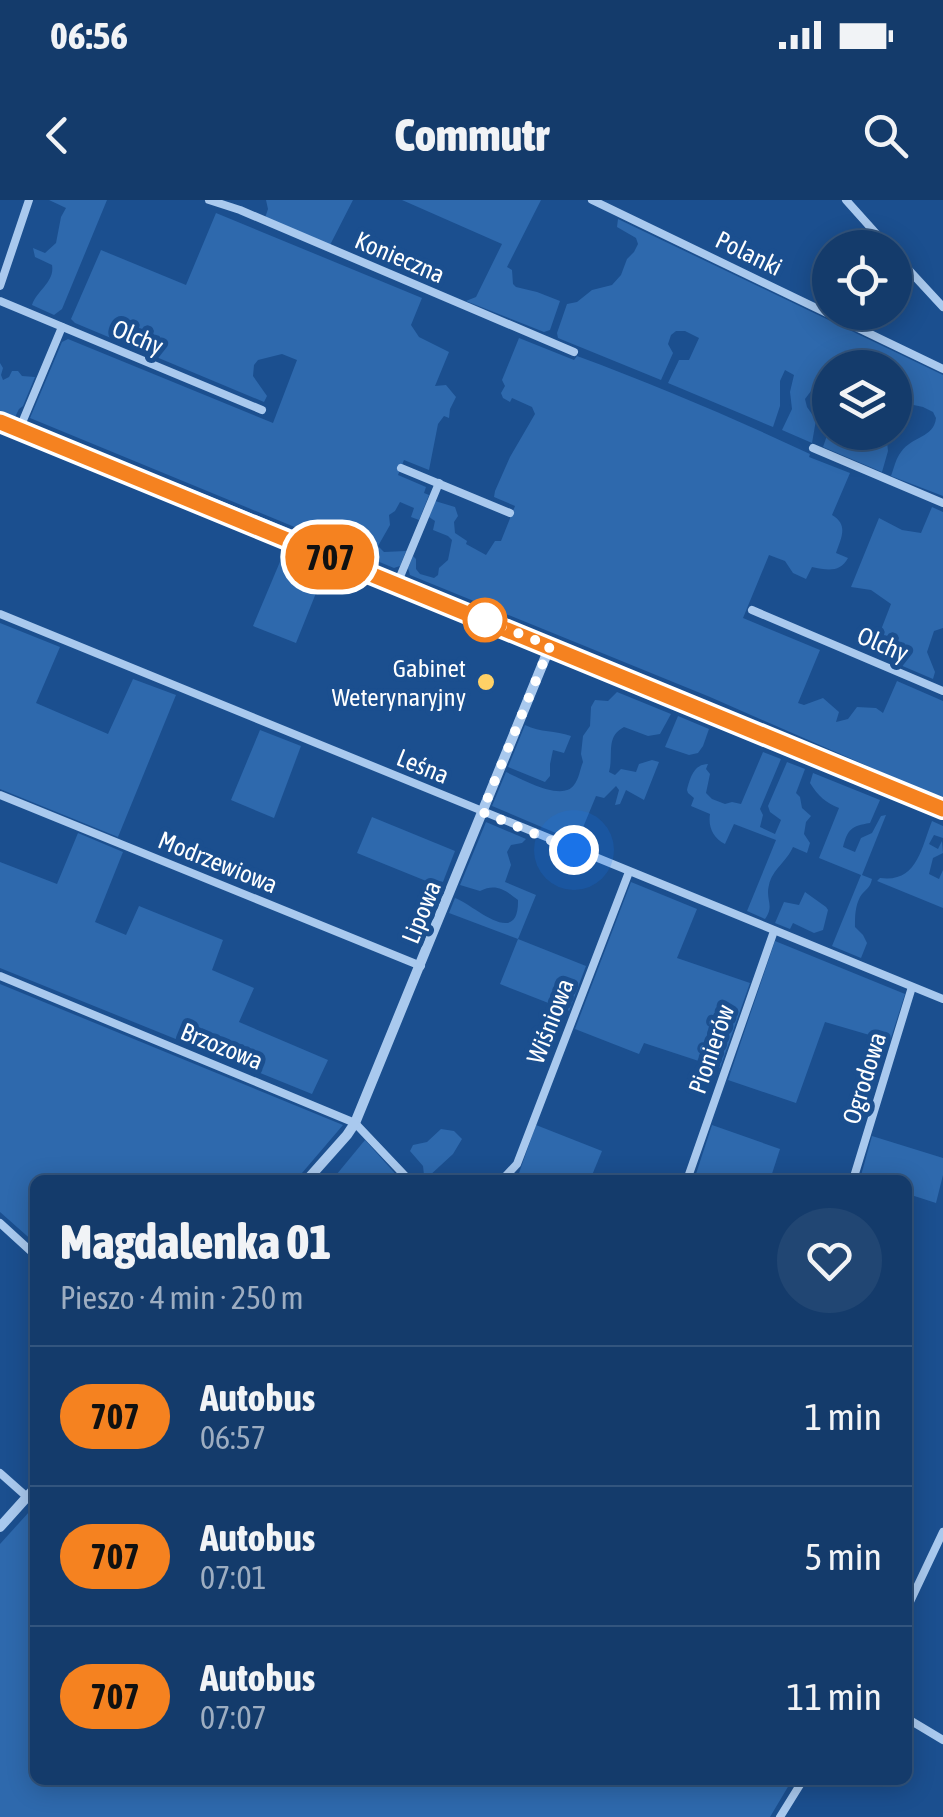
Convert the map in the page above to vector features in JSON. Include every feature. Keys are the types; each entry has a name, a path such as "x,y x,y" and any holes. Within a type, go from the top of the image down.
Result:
{"main road":[{"path":"0,422 943,809"}],"street":[{"path":"0,286 29,200"},
{"name":"Konieczna","path":"209,200 574,352"},
{"name":"Polanki","path":"592,200 943,369"},
{"path":"846,200 872,230"},
{"path":"912,273 943,307"},
{"name":"Olchy","path":"0,300 262,410"},
{"path":"19,430 62,326"},
{"path":"818,450 943,504"},
{"path":"400,468 510,513"},
{"path":"398,584 438,484"},
{"name":"Olchy","path":"752,610 943,691"},
{"name":"Leśna","path":"0,614 943,999"},
{"name":"Lipowa","path":"311,1175 355,1123 550,646"},
{"name":"Modrzewiowa","path":"0,795 420,966"},
{"name":"Wiśniowa","path":"507,1175 517,1164 628,872"},
{"name":"Pionierów","path":"689,1175 774,931"},
{"name":"Brzozowa","path":"0,976 355,1123 404,1175"},
{"name":"Ogrodowa","path":"855,1175 912,987"},
{"path":"0,1224 30,1251"},
{"path":"0,1473 30,1495"},
{"path":"0,1527 30,1498"},
{"path":"912,1598 943,1532"},
{"path":"912,1721 943,1740"},
{"path":"780,1817 800,1785"}],"shaded area":[{"path":"49,200 107,200 62,309 54,315 32,305 52,271 52,265 35,257 33,248 45,253 56,243 66,208"},
{"path":"266,200 353,200 330,245 265,218"},
{"path":"402,200 541,200 507,267 512,270 516,287 560,301 550,330 544,332 466,301 476,297 502,244"},
{"path":"216,213 422,298 411,325 419,337 449,352 435,386 446,385 456,397 449,418 444,416 438,424 429,470 404,460 398,475 426,487 424,493 429,495 419,520 411,517 414,508 400,502 389,515 390,525 378,546 384,552 406,551 400,566 394,568 30,418 62,342 68,339 273,423 297,360 282,354 258,360 254,365 253,376 267,396 264,402 71,319 101,250 186,285"},
{"path":"618,219 812,312 812,330 849,330 891,350 812,350 812,390 805,399 812,414 812,443 782,430 792,409 794,375 785,370 773,427 668,383 679,360 689,360 699,338 685,331 671,335 668,344 673,353 661,380 558,338 567,304 577,302 592,290 612,285 634,252 636,238 617,227"},
{"path":"519,338 665,390 850,473 832,515 841,523 836,553 848,558 845,563 833,569 812,567 806,579 793,573 785,561 769,555 743,618 820,650 798,703 804,705 823,698 839,712 836,722 848,719 857,707 876,708 883,713 897,681 943,701 943,799 710,697 410,575 408,568 413,556 420,574 434,578 448,560 452,540 433,530 435,521 429,517 435,501 455,507 455,533 466,544 486,555 495,541 501,541 515,506 494,497 495,491 535,414 532,407 512,398 510,402 501,393 505,386 502,380"},
{"path":"912,360 943,375 943,496 891,476 901,452 912,450 912,442 934,425 933,412 912,405"},
{"path":"0,363 3,380 12,371 35,377 13,421 0,415"},
{"path":"830,450 888,450 882,472"},
{"path":"932,507 943,512 943,628 934,631 927,652 935,672 933,679 872,653 891,604 871,590 851,587 879,518 902,530 921,533"},
{"path":"282,557 324,573 296,643 253,626"},
{"path":"0,623 60,647 36,703 108,734 133,679 176,695 118,837 0,789"},
{"path":"617,692 671,714 660,734 648,736 624,727 612,741 609,772 615,775 621,769 636,772 639,764 659,762 644,800 626,790 620,804 615,805 619,790 616,786 604,798 596,796 577,842 492,806 506,772 551,790 568,790 574,785 583,762 583,736 590,726 591,707 595,700 608,701"},
{"path":"678,716 709,729 698,753 689,755 665,747"},
{"path":"525,725 571,736 564,753 553,750 550,776 545,782 508,767"},
{"path":"260,730 301,746 274,818 231,800"},
{"path":"763,752 781,759 760,809 760,827 775,834 781,820 768,806 787,762 805,769 796,793 802,808 811,816 804,834 810,843 807,853 793,847 773,875 765,919 747,911 776,840 734,824 725,844 712,832 710,814 691,806 694,798 687,790 696,769 708,764 706,793 725,804 741,804"},
{"path":"813,773 880,800 870,823 851,829 843,847 855,852 861,838 872,833 881,816 886,815 862,875 872,879 856,908 855,927 867,943 861,958 832,946 861,875 819,858 839,808 813,788"},
{"path":"372,817 455,851 441,887 357,853"},
{"path":"932,821 943,826 943,838 934,835 929,844 938,849 942,841 943,853 933,858 929,874 939,879 943,870 943,908 877,881 910,870"},
{"path":"486,822 526,839 511,845 507,852 511,865 505,882 536,895 518,939 449,913 455,898 503,923 511,922 516,915 518,900 504,891 480,891 460,885"},
{"path":"78,833 123,852 95,922 126,935 139,906 223,940 212,970 254,988 239,1022 328,1060 312,1094 0,968 0,862 57,884"},
{"path":"631,882 697,909 677,958 750,983 720,1068 644,1043 639,1054 575,1029"},
{"path":"805,892 828,910 823,930 814,933 793,923 790,929 775,923 784,902 799,905"},
{"path":"518,939 586,966 569,1011 500,984"},
{"path":"775,941 905,994 890,1041 825,1022 796,1103 728,1080"},
{"path":"0,984 343,1125 300,1175 30,1175 30,1239 0,1212"},
{"path":"536,1125 602,1151 592,1175 519,1173"},
{"path":"712,1125 780,1149 772,1175 696,1175"},
{"path":"441,1129 454,1131 462,1139 453,1154 430,1175 424,1175 423,1166 410,1151 413,1145 427,1142"},
{"path":"872,1136 943,1158 936,1203 912,1195 912,1175 861,1175"},
{"path":"365,1140 396,1175 336,1175"},
{"path":"29,1512 30,1785 789,1785 770,1817 0,1817 0,1544"}],"waterway":[{"path":"0,413 13,419"},
{"path":"41,430 307,537"}],"bus line":[{"name":"707","path":"0,422 943,809"}],"place":[{"name":"Gabinet Weterynaryjny","path":"486,682"}],"route":[{"path":"485,620 550,646 482,812 574,850"}]}
